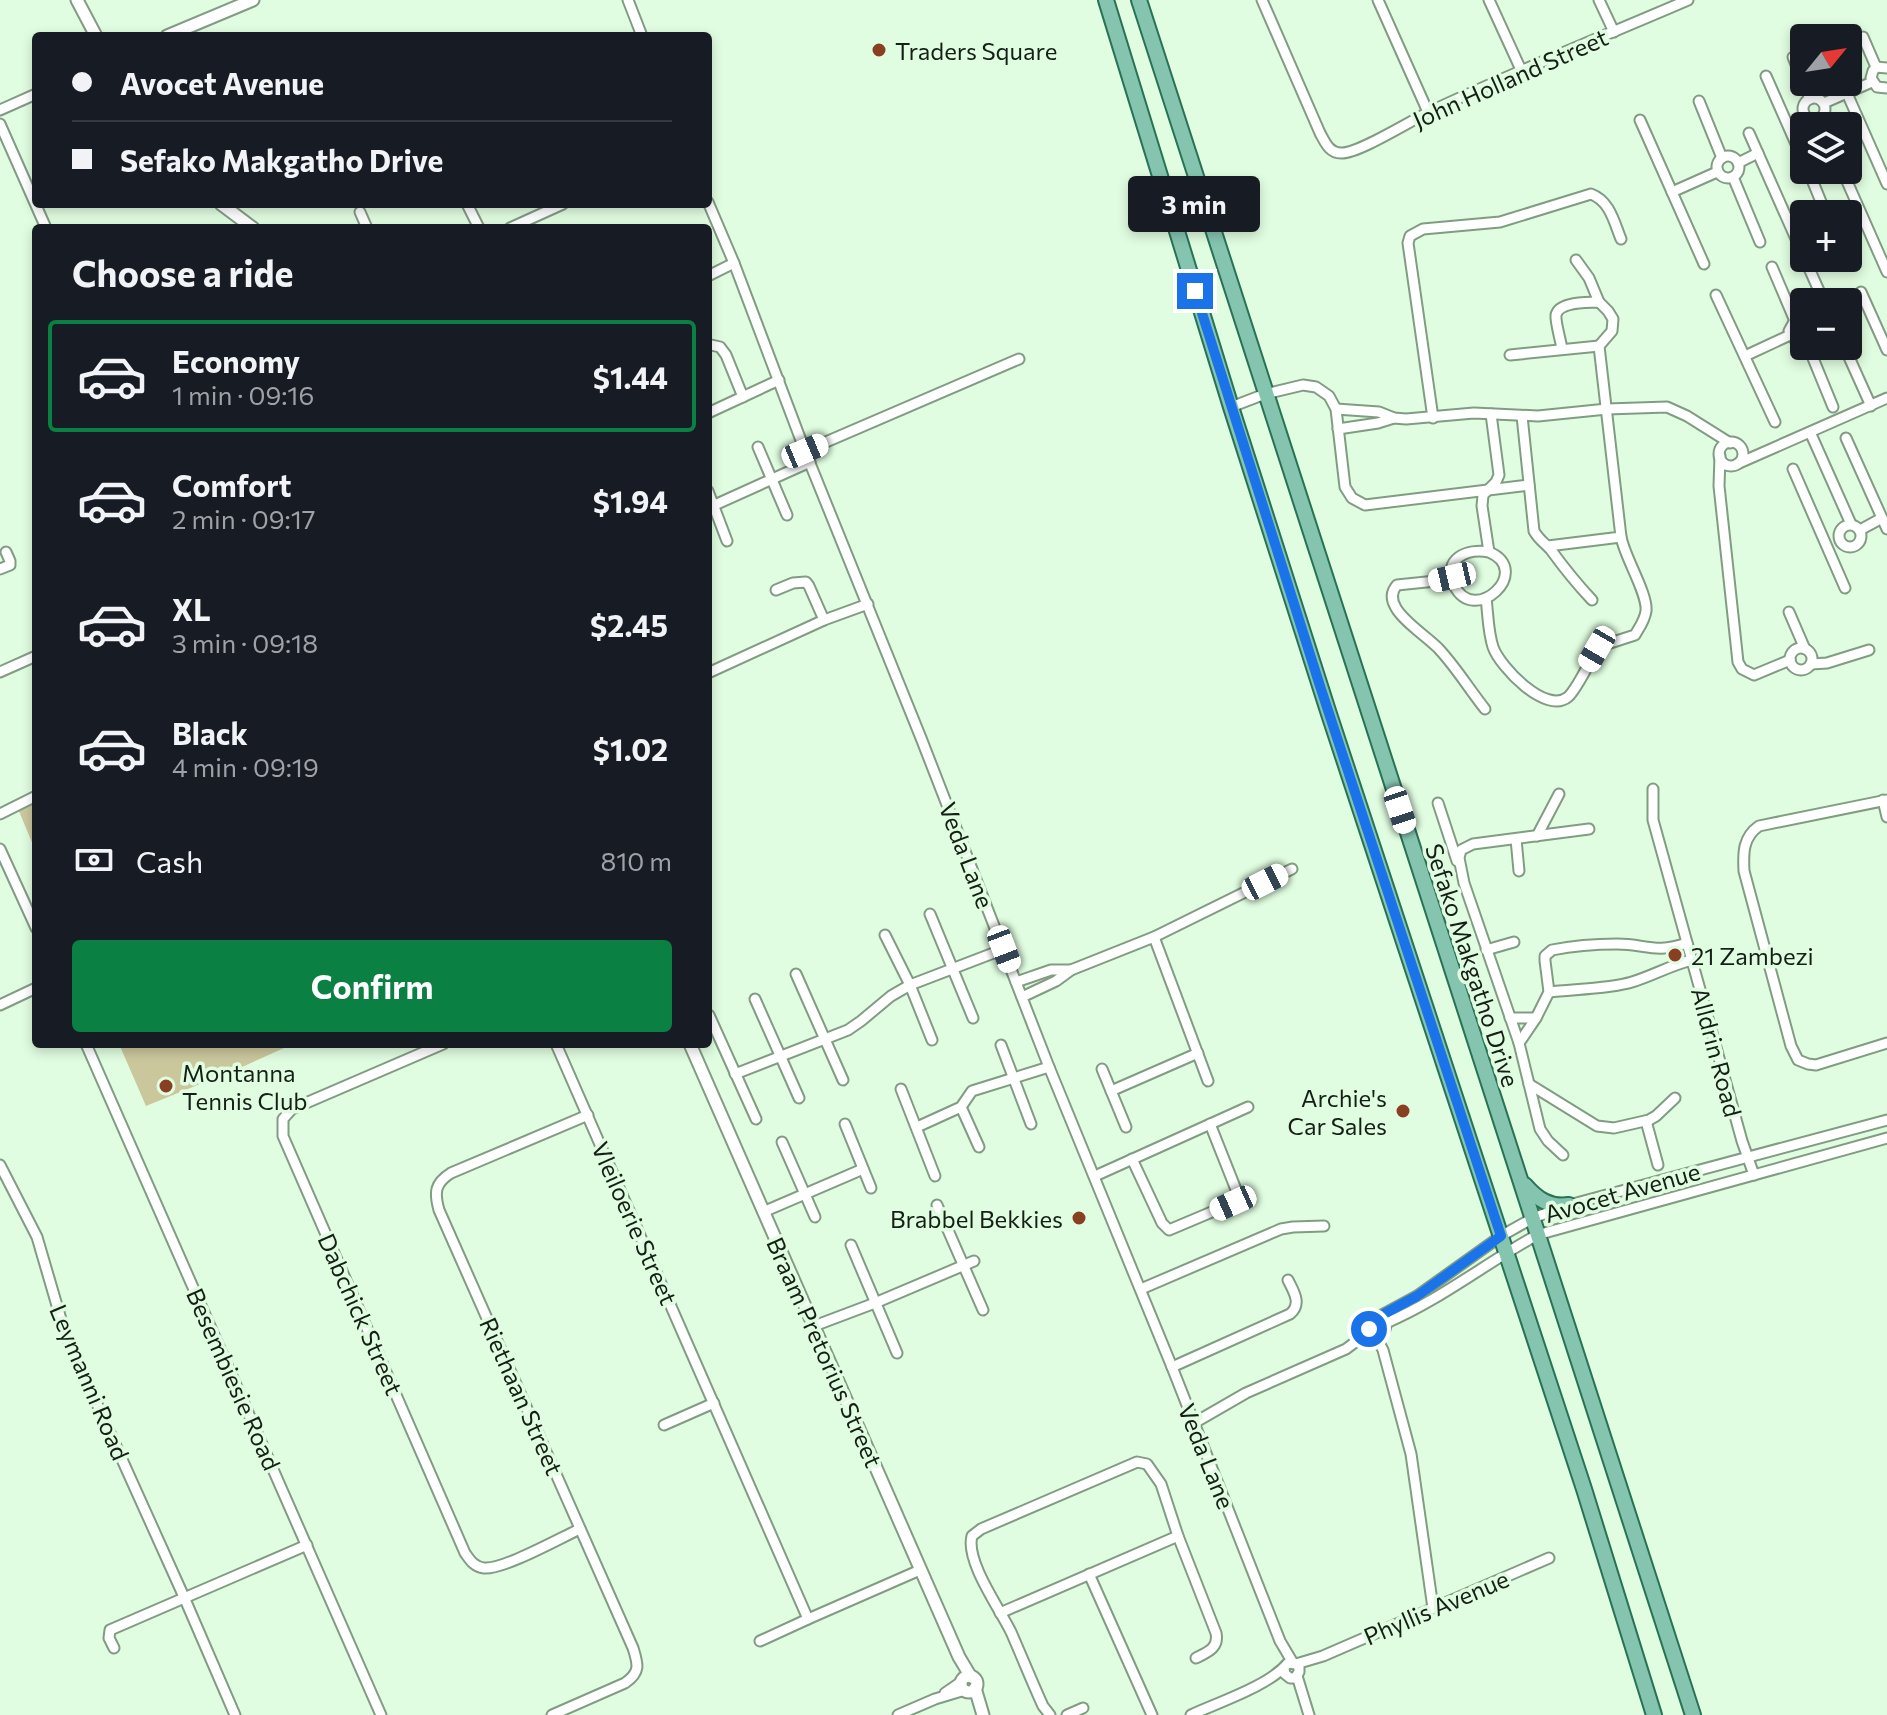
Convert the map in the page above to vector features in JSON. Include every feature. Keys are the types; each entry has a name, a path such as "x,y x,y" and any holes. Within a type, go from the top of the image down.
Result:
{"main road":[{"path":"1106,0 1231,407 1580,1475 1654,1715"},
{"name":"Sefako Makgatho Drive","path":"1139,0 1693,1715"},
{"path":"1515,1167 1523,1184 1541,1200 1559,1207 1569,1205"}],"street":[{"path":"77,0 94,32"},
{"path":"177,32 253,0"},
{"path":"628,0 640,32"},
{"name":"John Holland Street","path":"1262,0 1320,133 1332,151 1338,154 1355,150 1428,112 1688,0"},
{"path":"1378,0 1428,112"},
{"path":"1489,0 1522,72"},
{"path":"1599,0 1614,32"},
{"path":"1863,37 1882,67 1871,74 1872,82 1886,91"},
{"path":"1766,76 1790,129"},
{"path":"1862,87 1872,82"},
{"path":"0,110 32,96"},
{"path":"1824,103 1842,96"},
{"path":"1848,96 1887,184"},
{"path":"1804,112 1803,106 1810,99 1818,98 1824,103 1824,112"},
{"path":"1699,101 1722,158"},
{"path":"1640,120 1704,264"},
{"path":"0,124 32,196"},
{"path":"1749,133 1790,219"},
{"path":"1738,163 1758,153"},
{"path":"1731,157 1738,163 1738,172 1733,177 1722,177 1717,172 1717,164 1722,158 1731,157"},
{"path":"1672,192 1717,172"},
{"path":"1733,177 1760,242"},
{"path":"1433,418 1408,243 1410,236 1423,229 1500,222 1591,194 1602,199 1621,239"},
{"path":"226,208 248,224"},
{"path":"519,224 554,208"},
{"name":"Veda Lane","path":"711,208 1291,1671"},
{"path":"360,212 365,224"},
{"path":"1862,216 1887,272"},
{"path":"1510,355 1599,346 1608,338 1614,326 1613,319 1599,302 1589,278 1576,260"},
{"path":"712,274 734,263"},
{"path":"1772,267 1790,301"},
{"path":"1862,294 1883,329 1887,350"},
{"path":"1716,295 1775,422"},
{"path":"1562,349 1556,315 1559,310 1565,305 1599,302"},
{"path":"1745,356 1790,335 1790,327"},
{"path":"712,345 720,347 726,355 743,397"},
{"path":"1486,598 1491,636 1499,659 1537,696 1555,702 1570,696 1597,649 1635,635 1642,623 1646,603 1621,537 1599,346"},
{"path":"805,451 1019,359"},
{"path":"1814,360 1833,407"},
{"path":"1850,360 1871,406"},
{"path":"712,411 779,380"},
{"path":"1231,407 1265,394 1303,385 1329,396 1336,409 1345,487 1347,493 1365,505 1529,485"},
{"path":"1336,409 1379,412 1406,419 1474,413 1522,416 1667,407 1714,432 1723,449 1723,463 1734,465 1887,398"},
{"path":"1489,552 1483,495 1499,475 1491,414"},
{"path":"1522,416 1534,531 1592,600"},
{"path":"1338,429 1394,418"},
{"path":"1810,432 1861,540 1856,546 1845,545 1840,540"},
{"path":"1846,438 1887,529"},
{"path":"1719,477 1742,459 1738,445 1723,449"},
{"path":"758,447 787,515"},
{"path":"1723,449 1719,477 1738,662 1742,669 1754,675 1790,660 1794,650 1805,649"},
{"path":"1742,451 1758,455"},
{"path":"712,507 810,462"},
{"path":"1793,469 1845,588"},
{"path":"712,509 727,541"},
{"path":"1840,540 1841,529 1882,518"},
{"path":"1548,546 1621,537"},
{"path":"1827,547 1840,540"},
{"path":"1482,551 1495,554 1504,566 1505,574 1499,589 1486,598 1463,595 1452,577 1455,559 1482,551"},
{"path":"0,569 10,565 6,552"},
{"path":"1452,577 1397,585 1392,598 1398,612 1460,673 1485,709"},
{"path":"776,590 806,582 824,620"},
{"path":"712,671 824,620 868,604"},
{"path":"1789,612 1805,649 1812,657 1806,669 1799,670 1790,660"},
{"path":"1811,664 1827,663 1869,650"},
{"path":"0,672 32,658"},
{"name":"Alldrin Road","path":"1653,789 1653,820 1746,1156 1754,1175"},
{"path":"1537,836 1559,794"},
{"path":"2,811 32,798"},
{"path":"1887,817 1885,800 1768,823 1749,834 1744,848 1744,871 1794,1054 1802,1062 1816,1065 1887,1043"},
{"path":"1438,803 1519,1043 1540,1129 1563,1155"},
{"path":"1459,866 1460,853 1473,844 1589,829"},
{"path":"1516,839 1519,871"},
{"path":"0,849 32,919"},
{"path":"1022,997 1071,970 1154,937 1292,869"},
{"path":"930,914 973,1018"},
{"path":"885,935 932,1040"},
{"path":"1154,937 1208,1081"},
{"path":"1486,950 1514,942"},
{"path":"1519,1043 1549,992 1545,956 1552,950 1619,944 1656,949 1687,943"},
{"path":"735,1074 855,1026 891,996 910,985 1004,949"},
{"path":"1549,992 1624,984 1692,960"},
{"path":"1016,982 1051,970 1071,970"},
{"path":"796,974 843,1080"},
{"path":"0,1005 32,990"},
{"path":"755,999 799,1098"},
{"path":"1510,1018 1536,1018"},
{"path":"712,1022 756,1119"},
{"path":"1001,1045 1031,1124"},
{"name":"Besembiesie Road","path":"88,1048 381,1715"},
{"name":"Dabchick Street","path":"434,1048 292,1109 283,1119 283,1136 472,1563 492,1568 580,1529"},
{"name":"Vleiloerie Street","path":"558,1048 808,1619"},
{"name":"Braam Pretorius Street","path":"692,1048 960,1660 967,1685"},
{"path":"1111,1091 1198,1053"},
{"path":"917,1127 961,1107 972,1091 1049,1067"},
{"path":"1102,1069 1126,1127"},
{"path":"1529,1084 1600,1127 1614,1128 1646,1121 1675,1098"},
{"path":"901,1089 935,1176"},
{"path":"961,1107 979,1147"},
{"path":"1095,1176 1248,1107"},
{"name":"Riethaan Street","path":"552,1715 625,1683 633,1677 638,1663 435,1196 439,1182 451,1173 588,1115"},
{"name":"Avocet Avenue","path":"1375,1328 1501,1236 1533,1218 1569,1205 1887,1120"},
{"path":"1646,1121 1658,1165"},
{"path":"845,1124 871,1188"},
{"path":"1132,1159 1162,1223 1169,1230 1233,1203 1237,1192 1210,1124"},
{"name":"Avocet Avenue","path":"1375,1328 1428,1302 1537,1235 1887,1138"},
{"path":"782,1142 815,1217"},
{"name":"Leymanni Road","path":"0,1165 37,1237 65,1333 235,1715"},
{"path":"763,1212 863,1169"},
{"path":"937,1205 983,1310"},
{"path":"1141,1289 1281,1229 1324,1226"},
{"path":"851,1245 897,1353"},
{"path":"814,1326 974,1261"},
{"path":"1172,1367 1290,1314 1297,1300 1288,1280"},
{"path":"1194,1423 1246,1393 1346,1349 1375,1328 1411,1454 1433,1608"},
{"path":"664,1425 714,1403"},
{"path":"1050,1715 982,1578 971,1549 972,1536 981,1529 1137,1462 1151,1467 1161,1484 1218,1640 1214,1647 1196,1658"},
{"path":"1000,1613 1178,1536"},
{"path":"114,1648 109,1638 110,1630 307,1545"},
{"name":"Phyllis Avenue","path":"1191,1715 1549,1558"},
{"path":"760,1641 920,1570"},
{"path":"1089,1574 1152,1715"},
{"path":"1291,1671 1309,1715"},
{"path":"898,1715 967,1685 981,1709"},
{"path":"1067,1715 1083,1708"}],"shaded area":[{"path":"32,797 32,842 16,804"},
{"name":"Montanna Tennis Club","path":"121,1048 284,1048 242,1067 146,1106"}],"place":[{"name":"Traders Square","path":"879,50"},
{"name":"21 Zambezi","path":"1675,955"},
{"name":"Montanna Tennis Club","path":"166,1086"},
{"name":"Archie's Car Sales","path":"1403,1111"},
{"name":"Brabbel Bekkies","path":"1079,1218"}],"route":[{"path":"1195,291 1320,686 1501,1236 1417,1296 1372,1318 1369,1329"}]}
